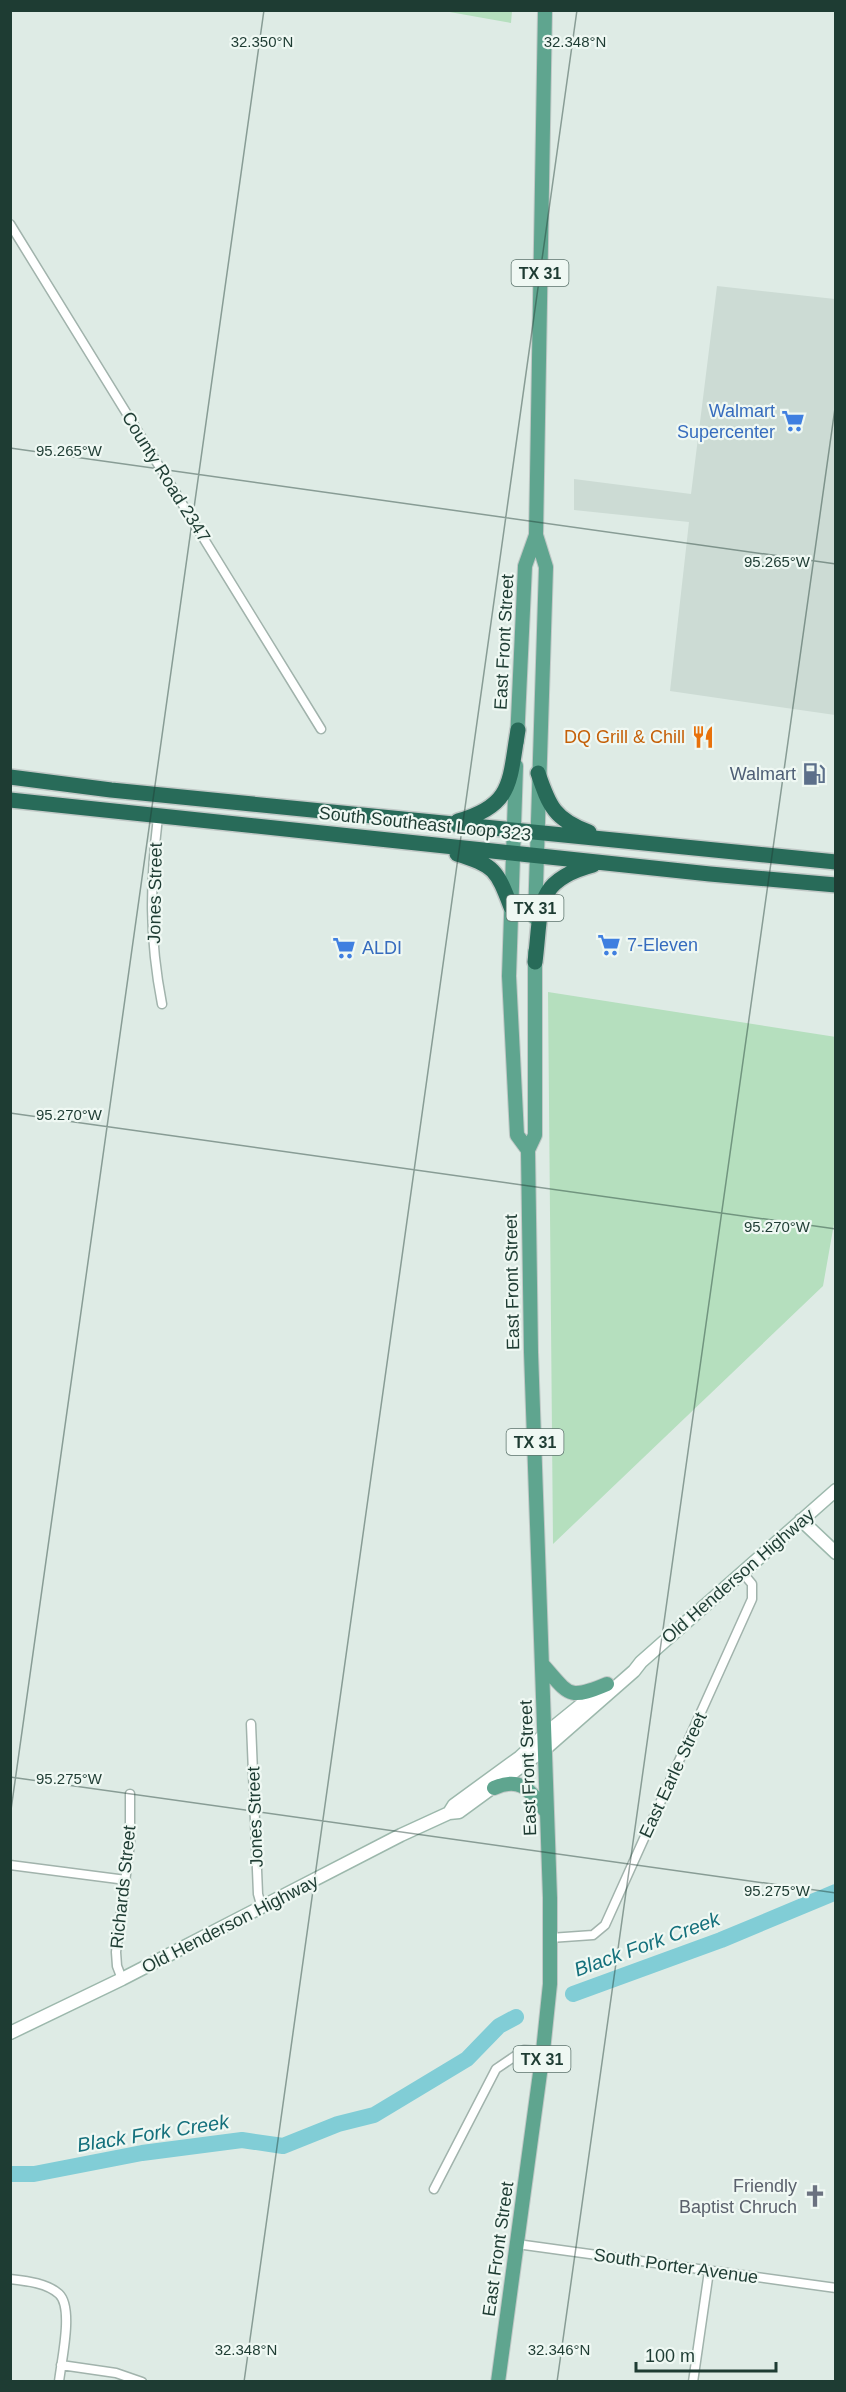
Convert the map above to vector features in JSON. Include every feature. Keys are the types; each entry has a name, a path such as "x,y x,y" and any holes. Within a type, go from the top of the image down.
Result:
{"highway":[{"path":"453,823 488,810 500,799 510,778 518,730"},
{"path":"538,773 550,805 561,818 573,827 615,841"},
{"name":"South Southeast Loop 323","path":"10,777 111,790 836,862"},
{"name":"South Southeast Loop 323","path":"10,800 603,863 836,885"},
{"path":"416,843 488,865 501,882 511,907"},
{"path":"535,962 543,905 548,890 566,874 603,863"}],"main road":[{"name":"TX 31","path":"536,535 545,10"},
{"name":"East Front Street","path":"528,1150 517,1135 509,976 525,566 536,535"},
{"name":"East Front Street","path":"498,2382 550,1984 528,1150 535,1135 536,855 546,567 536,535"},
{"name":"Old Henderson Highway","path":"10,2033 122,1979 401,1835 449,1814 459,1812 545,1749 836,1490"},
{"path":"801,1520 836,1553"},
{"name":"Old Henderson Highway","path":"449,1814 454,1805 520,1757 629,1665 641,1662"},
{"path":"542,1664 562,1687 574,1694 584,1694 607,1684"},
{"path":"494,1788 508,1783 522,1785 547,1813"}],"street":[{"name":"County Road 2347","path":"10,224 321,729"},
{"name":"Jones Street","path":"158,817 151,918 156,973 162,1004"},
{"name":"East Earle Street","path":"550,1938 592,1935 605,1924 752,1599 752,1584 742,1572"},
{"name":"Jones Street","path":"251,1725 258,1894 262,1908"},
{"name":"Richards Street","path":"122,1979 117,1966 116,1952 130,1843 130,1794"},
{"path":"10,1865 126,1880"},
{"path":"434,2189 496,2069 524,2050 543,2050"},
{"name":"South Porter Avenue","path":"517,2244 836,2288"},
{"path":"693,2382 709,2271"},
{"path":"10,2279 47,2287 61,2295 65,2302 67,2316 59,2382"},
{"path":"61,2365 116,2373 142,2382"}],"shaded area":[{"path":"717,286 835,299 835,715 670,691 689,522 574,510 574,479 691,494"}],"green space":[{"path":"444,11 512,11 511,23"},
{"path":"548,992 836,1037 835,1218 823,1286 553,1544"}],"waterway":[{"name":"Black Fork Creek","path":"573,1994 721,1940 836,1892"},
{"name":"Black Fork Creek","path":"10,2174 34,2174 142,2153 242,2140 283,2146 338,2124 374,2115 467,2059 499,2026 516,2017"}],"place":[{"name":"Walmart Supercenter","path":"793,421"},
{"name":"DQ Grill & Chill","path":"703,737"},
{"name":"Walmart","path":"814,774"},
{"name":"7-Eleven","path":"609,945"},
{"name":"ALDI","path":"344,948"},
{"name":"Friendly Baptist Chruch","path":"815,2196"}]}
